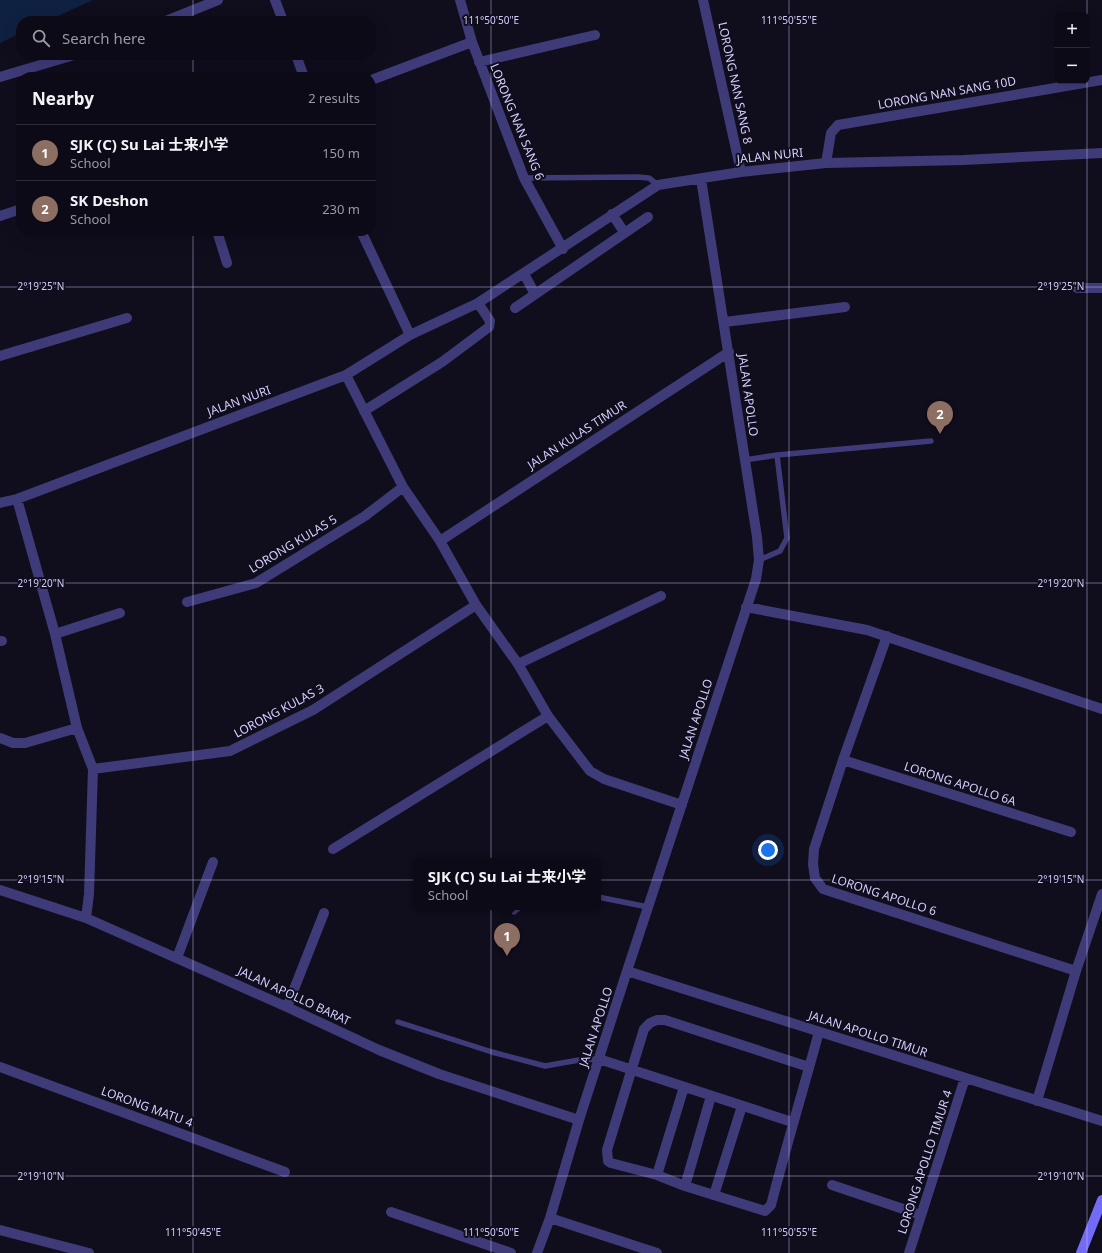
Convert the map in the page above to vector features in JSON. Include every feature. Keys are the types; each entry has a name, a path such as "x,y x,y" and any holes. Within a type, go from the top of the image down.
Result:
{"street":[{"path":"178,16 218,0"},
{"path":"275,0 281,16"},
{"name":"LORONG NAN SANG 6","path":"460,0 479,62 524,178 563,249"},
{"name":"LORONG NAN SANG 8","path":"703,0 741,172"},
{"path":"479,62 595,35"},
{"path":"376,78 472,42"},
{"path":"17,72 57,60"},
{"path":"298,60 302,72"},
{"path":"0,77 16,72"},
{"name":"LORONG NAN SANG 10D","path":"826,163 831,133 838,125 1102,80"},
{"name":"JALAN NURI","path":"0,503 16,499 346,375 410,335 478,303 563,249 612,214 658,185 741,172 826,163 964,160 1102,153"},
{"name":"JALAN APOLLO","path":"537,1253 550,1218 579,1120 756,578 759,560 725,322 701,178"},
{"path":"0,216 16,211"},
{"path":"612,214 624,232"},
{"path":"515,308 648,217"},
{"path":"218,236 226,263"},
{"path":"363,236 410,335"},
{"path":"524,274 536,294"},
{"path":"1077,288 1102,288"},
{"path":"364,411 442,362 489,327 490,321 478,303"},
{"path":"725,322 845,307"},
{"path":"0,356 127,318"},
{"name":"JALAN KULAS TIMUR","path":"440,541 729,352"},
{"path":"346,375 403,487 440,541 476,605 518,664 548,716 590,771 604,779 682,805"},
{"name":"LORONG KULAS 5","path":"187,602 256,583 365,516 403,487"},
{"path":"16,499 55,634 77,728 93,769 89,894 86,918"},
{"path":"518,664 661,596"},
{"name":"LORONG KULAS 3","path":"93,769 230,751 313,710 476,605"},
{"path":"746,607 867,630 1102,709"},
{"path":"55,634 120,613"},
{"name":"LORONG APOLLO 6","path":"887,636 842,760 814,849 813,864 815,878 823,889 1076,971"},
{"path":"333,849 548,716"},
{"path":"0,738 13,743 25,743 77,728"},
{"name":"LORONG APOLLO 6A","path":"842,760 1070,832"},
{"path":"177,958 213,862"},
{"name":"JALAN APOLLO BARAT","path":"0,890 86,918 287,1007 379,1050 439,1074 579,1120"},
{"path":"1037,1101 1076,971 1102,894"},
{"path":"287,1007 324,913"},
{"name":"JALAN APOLLO TIMUR","path":"627,971 1102,1121"},
{"path":"809,1067 665,1020 650,1022 644,1029 630,1070 606,1158 611,1163 657,1175 685,1186 761,1211 768,1209 771,1205 792,1122 809,1067 819,1032"},
{"path":"599,1059 792,1122"},
{"name":"LORONG MATU 4","path":"0,1067 285,1172"},
{"name":"LORONG APOLLO TIMUR 4","path":"910,1253 965,1078"},
{"path":"657,1175 684,1087"},
{"path":"685,1186 711,1096"},
{"path":"714,1195 742,1106"},
{"path":"832,1185 921,1216"},
{"path":"1081,1253 1102,1200"},
{"path":"391,1212 511,1253"},
{"path":"550,1218 657,1253"},
{"path":"0,1230 89,1253"}],"lane":[{"path":"524,178 637,177 649,178 658,185"},
{"path":"745,460 777,455 931,441"},
{"path":"759,560 780,551 787,538 777,455"},
{"path":"601,898 648,907"},
{"path":"398,1022 492,1052 545,1066 580,1060 599,1059"}],"water":[{"path":"0,0 93,0 58,16 16,16 16,35 0,43"}],"place":[{"name":"SK Deshon","path":"940,434"},
{"name":"SJK (C) Su Lai 士来小学","path":"507,956"}]}
